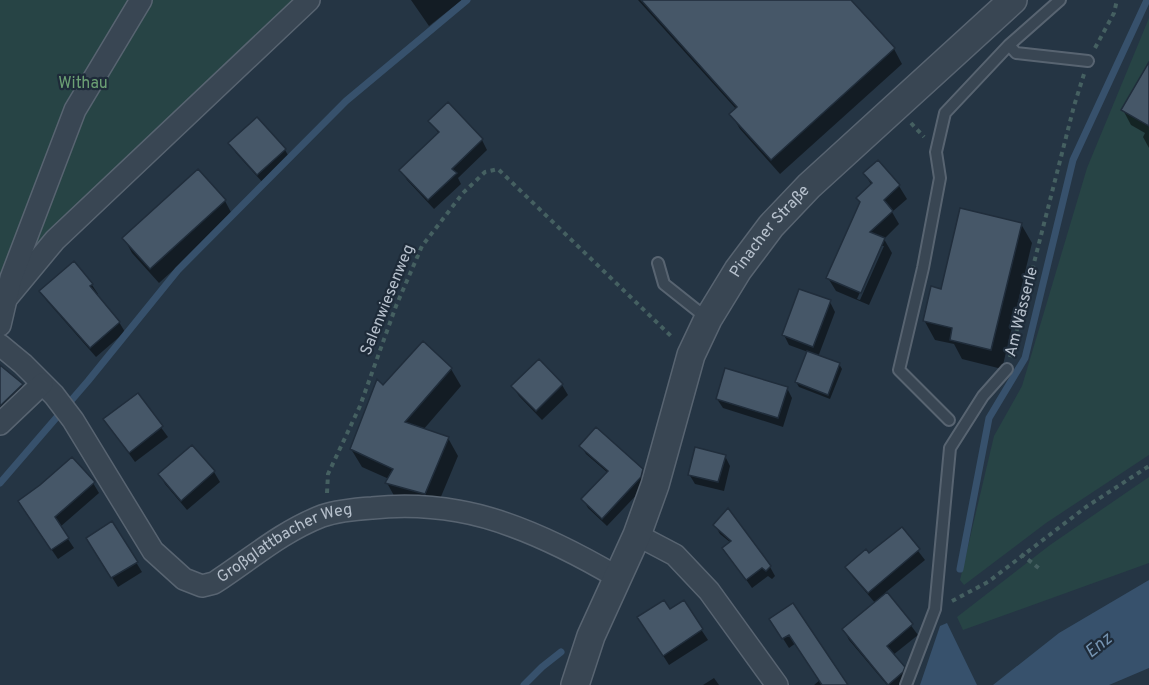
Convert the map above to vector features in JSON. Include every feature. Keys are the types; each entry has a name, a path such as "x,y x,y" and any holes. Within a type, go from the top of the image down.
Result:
{"street":[{"path":"0,325 11,278 75,110 141,0"},
{"path":"6,299 55,240 309,0"},
{"name":"Pinacher Straße","path":"575,685 591,636 636,535 655,485 691,355 708,319 738,270 771,226 809,186 1013,0"},
{"name":"Großglattbacher Weg","path":"0,345 23,364 73,420 153,550 184,579 202,586 214,583 231,564 285,533 325,515 361,508 400,506 459,511 502,524 543,539 617,577"},
{"path":"7,417 48,390"},
{"path":"636,535 675,555 703,584 777,685"}],"lane":[{"path":"949,420 899,370 923,268 940,178 936,152 945,114 1009,45 1060,0"},
{"path":"1009,45 1016,53 1088,61"},
{"path":"658,263 664,284 708,319"},
{"name":"Am Wässerle","path":"906,685 935,609 950,448 983,396 1007,369"}],"path":[{"name":"Am Wässerle","path":"1007,369 1074,106 1088,61 1114,12 1117,0"},
{"path":"896,106 936,152"},
{"name":"Salenwiesenweg","path":"325,515 328,474 360,406 396,306 422,246 463,194 485,172 498,169 691,355"},
{"path":"935,609 988,582 1086,507 1149,466"},
{"path":"1021,555 1041,570"}],"green space":[{"name":"Withau","path":"0,0 296,0 0,297"},
{"path":"1149,18 1149,455 1046,523 964,585 960,580 994,436 1022,386 1087,168"},
{"path":"1149,477 1149,563 963,630 957,617 1050,545"}],"water":[{"name":"Enz","path":"1149,580 1149,668 1109,685 993,685 1059,633"},
{"path":"947,623 977,685 920,685 940,626"}],"building":[{"path":"641,0 851,0 895,48 771,160 729,114 737,107"},
{"path":"1149,62 1149,126 1121,110"},
{"path":"448,102 483,139 452,169 457,173 428,200 399,170 439,132 428,121"},
{"path":"257,117 286,149 257,175 228,143"},
{"path":"878,160 900,185 884,200 893,211 870,232 885,238 861,293 826,278 860,202 856,198 872,183 863,173"},
{"path":"198,169 226,200 150,269 122,238"},
{"path":"960,208 1022,223 991,350 950,340 952,328 923,321 931,286 941,289"},
{"path":"74,261 93,284 90,286 120,322 90,348 39,291"},
{"path":"799,289 831,300 813,347 782,335"},
{"path":"423,341 452,368 405,422 449,437 425,494 385,483 393,469 350,449 377,379 383,385"},
{"path":"807,351 840,363 828,395 795,382"},
{"path":"539,359 563,384 536,411 511,386"},
{"path":"0,365 23,384 0,406"},
{"path":"725,368 788,387 778,418 716,399"},
{"path":"138,393 163,426 129,453 103,419"},
{"path":"596,427 643,469 641,477 602,519 581,499 608,471 579,446"},
{"path":"192,445 215,471 181,501 158,474"},
{"path":"695,447 726,455 718,482 688,475"},
{"path":"72,457 95,482 55,517 69,538 51,550 18,501"},
{"path":"728,508 771,566 766,571 762,568 746,580 722,548 731,541 713,525"},
{"path":"112,521 138,562 111,578 86,538"},
{"path":"902,527 920,549 868,593 845,567 866,549 869,553"},
{"path":"887,592 913,624 887,646 905,667 903,672 888,685 842,629"},
{"path":"664,600 670,609 684,600 703,629 663,656 637,617"},
{"path":"793,603 848,685 822,685 789,635 782,639 769,619"}],"waterway":[{"path":"0,483 88,381 178,270 346,101 467,0"},
{"path":"960,569 989,418 1025,358 1073,160 1147,0"},
{"path":"524,685 561,652"}]}
